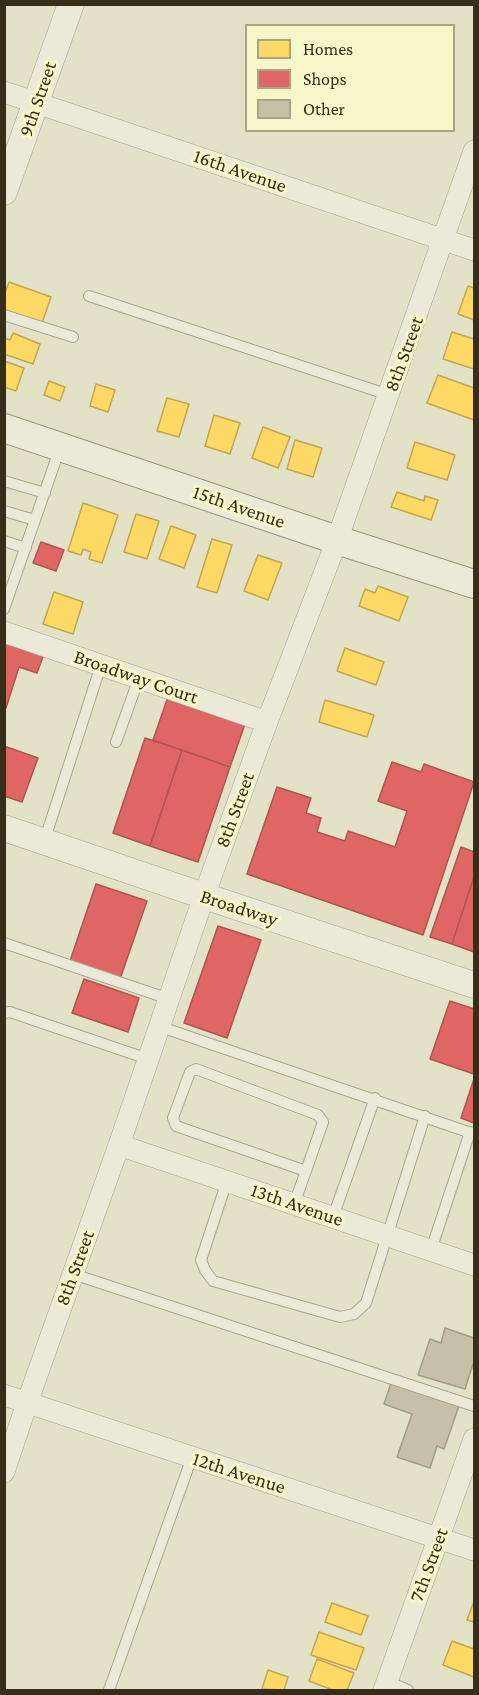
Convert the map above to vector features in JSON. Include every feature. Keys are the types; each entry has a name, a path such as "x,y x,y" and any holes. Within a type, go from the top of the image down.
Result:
{"main road":[{"name":"15th Avenue","path":"4,428 474,584"}],"street":[{"name":"9th Street","path":"4,192 38,102 71,4"},
{"name":"16th Avenue","path":"4,92 474,250"},
{"name":"8th Street","path":"4,1472 204,896 267,722 337,540 474,151"},
{"name":"Broadway Court","path":"4,632 267,722"},
{"name":"Broadway","path":"4,828 474,985"},
{"name":"13th Avenue","path":"119,1145 474,1264"},
{"name":"12th Avenue","path":"4,1395 474,1550"},
{"name":"7th Street","path":"385,1686 474,1439"}],"lane":[{"path":"89,296 389,395"},
{"path":"4,315 73,337"},
{"path":"4,609 8,589 26,548 61,447"},
{"path":"4,481 45,493"},
{"path":"4,511 35,520"},
{"path":"4,540 26,548"},
{"path":"44,842 101,665"},
{"path":"116,742 139,678"},
{"path":"4,944 169,999"},
{"path":"4,1013 10,1012 148,1059"},
{"path":"158,1026 375,1098 472,1133 431,1250"},
{"path":"294,1204 306,1171 323,1122 318,1115 196,1069 190,1072 173,1118 176,1126 306,1171"},
{"path":"333,1217 375,1098"},
{"path":"227,1181 201,1260 213,1281 340,1317 354,1314 366,1303 372,1278 425,1116"},
{"path":"73,1274 474,1406"},
{"path":"109,1690 192,1457"},
{"path":"385,1686 408,1690"}],"building: Homes":[{"path":"9,282 51,297 42,323 4,310 4,296"},
{"path":"468,286 474,288 474,320 458,314"},
{"path":"452,332 474,339 474,369 443,359"},
{"path":"13,333 40,344 33,364 4,354 4,338 10,340"},
{"path":"4,361 24,368 16,391 4,387"},
{"path":"438,375 474,388 474,420 427,403"},
{"path":"49,381 65,387 60,401 44,395"},
{"path":"96,384 115,390 108,412 90,406"},
{"path":"167,398 189,404 179,437 157,431"},
{"path":"214,415 240,423 230,454 205,446"},
{"path":"263,427 290,437 278,468 252,458"},
{"path":"295,440 322,448 313,477 287,469"},
{"path":"415,442 455,455 447,480 407,468"},
{"path":"397,492 424,501 425,496 438,500 431,520 391,507"},
{"path":"83,503 118,515 102,563 89,559 91,552 83,549 81,555 68,551"},
{"path":"136,514 159,521 147,559 124,552"},
{"path":"171,526 196,535 184,568 159,559"},
{"path":"212,539 232,545 217,593 197,587"},
{"path":"258,555 282,563 268,600 244,591"},
{"path":"378,586 408,597 399,621 359,606 365,589 375,593"},
{"path":"54,592 83,602 73,634 43,624"},
{"path":"345,648 384,662 376,685 337,671"},
{"path":"325,700 374,715 367,737 319,722"},
{"path":"474,1601 474,1622 467,1620"},
{"path":"332,1603 368,1616 361,1635 325,1622"},
{"path":"319,1632 364,1648 356,1670 311,1655"},
{"path":"452,1641 474,1649 474,1677 443,1665"},
{"path":"317,1659 354,1673 347,1690 333,1690 309,1681"},
{"path":"268,1670 288,1677 284,1690 262,1689"}],"building: Shops":[{"path":"41,542 64,550 56,571 33,563"},
{"path":"4,638 45,651 37,673 19,667 6,708 4,707"},
{"path":"169,694 246,721 230,767 153,740"},
{"path":"145,738 182,750 150,846 113,833"},
{"path":"4,746 38,758 22,802 4,796"},
{"path":"182,750 230,767 198,862 150,846"},
{"path":"392,762 421,772 424,764 474,782 423,935 247,874 277,787 311,798 306,813 321,818 317,832 345,841 348,831 395,847 407,811 378,801"},
{"path":"461,847 474,852 474,877 452,944 430,937"},
{"path":"474,877 474,952 452,944"},
{"path":"96,884 147,901 120,979 70,961"},
{"path":"218,926 261,940 227,1038 184,1023"},
{"path":"84,979 139,998 128,1032 72,1013"},
{"path":"450,1001 474,1009 474,1074 430,1059"},
{"path":"474,1079 474,1123 461,1118"}],"building: Other":[{"path":"445,1328 474,1338 474,1361 465,1389 418,1375 430,1339 441,1343"},
{"path":"392,1380 460,1403 444,1449 437,1446 430,1468 397,1457 412,1414 384,1404"}]}
